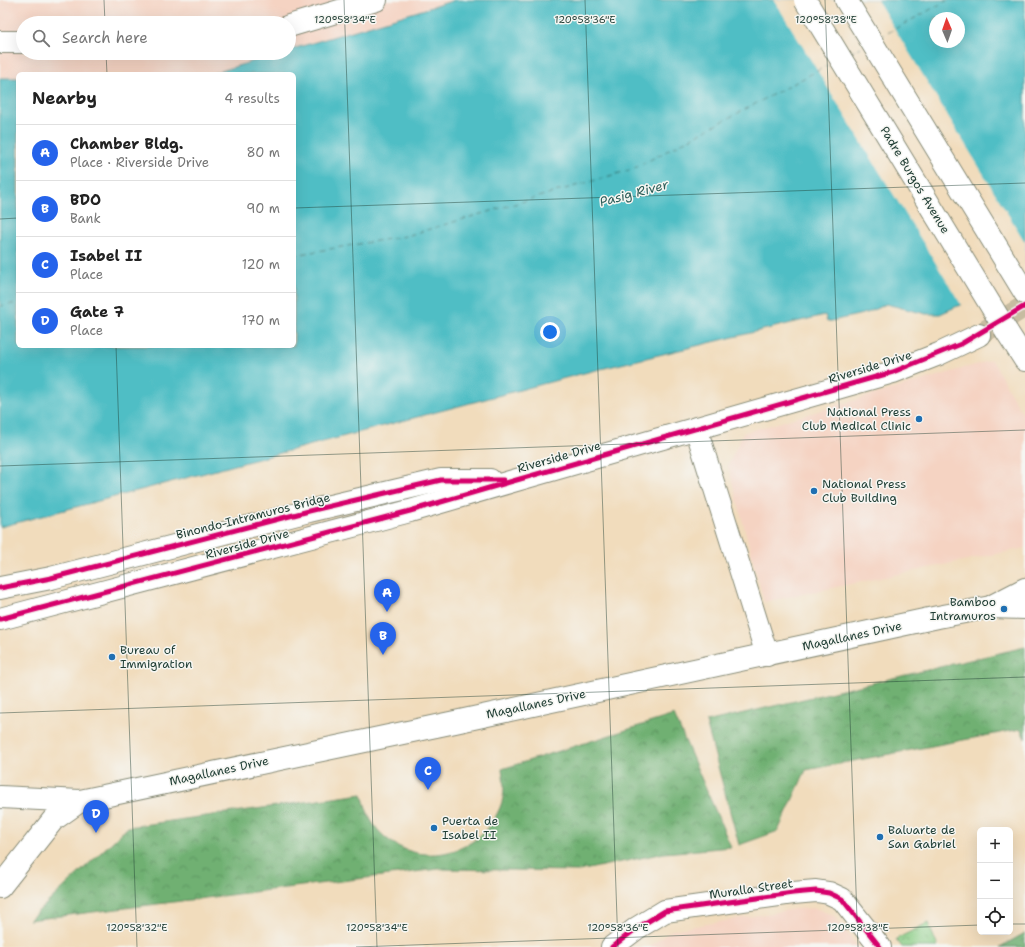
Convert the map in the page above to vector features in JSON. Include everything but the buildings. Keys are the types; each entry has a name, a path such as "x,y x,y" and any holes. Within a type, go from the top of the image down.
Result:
{"street":[{"path":"296,23 331,6 376,0"},
{"name":"Padre Burgos Avenue","path":"805,0 1025,360"},
{"path":"846,0 1025,293"},
{"path":"0,42 16,42"},
{"name":"Riverside Drive","path":"0,619 410,511 893,372 939,354 979,334"},
{"path":"696,428 767,655"},
{"name":"Binondo-Intramuros Bridge","path":"0,588 51,578 309,511 441,480 513,481"},
{"name":"Magallanes Drive","path":"991,607 1025,589"},
{"name":"Magallanes Drive","path":"0,797 80,801 991,607 1025,608"},
{"name":"Magallanes Drive","path":"0,887 53,820 80,801"},
{"name":"Muralla Street","path":"612,947 637,928 665,911 816,891 829,893 842,899 880,947"}],"shaded area":[{"path":"0,0 455,0 296,48 296,16 16,16 16,60 257,60 218,72 16,72 16,78 0,78"},
{"path":"992,360 1025,418 1025,548 764,602 728,466 743,433"},
{"path":"815,908 833,915 858,947 649,947 672,930 794,909"}],"green space":[{"path":"1025,647 1025,739 1021,729 806,770 778,831 739,845 706,722"},
{"path":"674,715 731,847 664,853 579,871 438,869 29,920 128,827 362,794 372,822 389,840 407,850 426,854 445,853 463,847 479,836 493,821 503,798 504,786 502,769"},
{"path":"928,923 938,947 902,947 896,939"},
{"path":"1025,933 1025,947 1000,947"}],"water":[{"name":"Pasig River","path":"455,0 1025,0 1025,265 960,305 940,314 926,314 886,304 867,313 827,322 825,315 588,372 0,527 0,78 16,78 16,348 296,348 296,72 218,72 257,60 296,60 296,48"}],"pier":[{"path":"774,0 877,0 1025,242 1025,268 962,306"}],"ferry route":[{"path":"880,37 948,0"},
{"path":"850,53 861,47"},
{"path":"296,255 406,236 633,169 832,63"},
{"path":"0,306 16,303"}],"tunnel":[{"path":"979,335 1025,306"}],"cycle path":[{"path":"0,619 410,511 893,372 961,344 1025,306"},
{"path":"0,588 51,578 309,511 441,480 503,480"},
{"path":"612,947 637,928 665,911 816,891 829,893 842,899 880,947"}],"place":[{"name":"National Press Club Medical Clinic","path":"919,419"},
{"name":"National Press Club Building","path":"814,491"},
{"name":"Bamboo Intramuros","path":"1004,609"},
{"name":"Chamber Bldg.","path":"387,612"},
{"name":"BDO","path":"383,655"},
{"name":"Bureau of Immigration","path":"112,657"},
{"name":"Isabel II","path":"428,790"},
{"name":"Puerta de Isabel II","path":"434,828"},
{"name":"Gate 7","path":"96,833"},
{"name":"Baluarte de San Gabriel","path":"880,837"}]}
